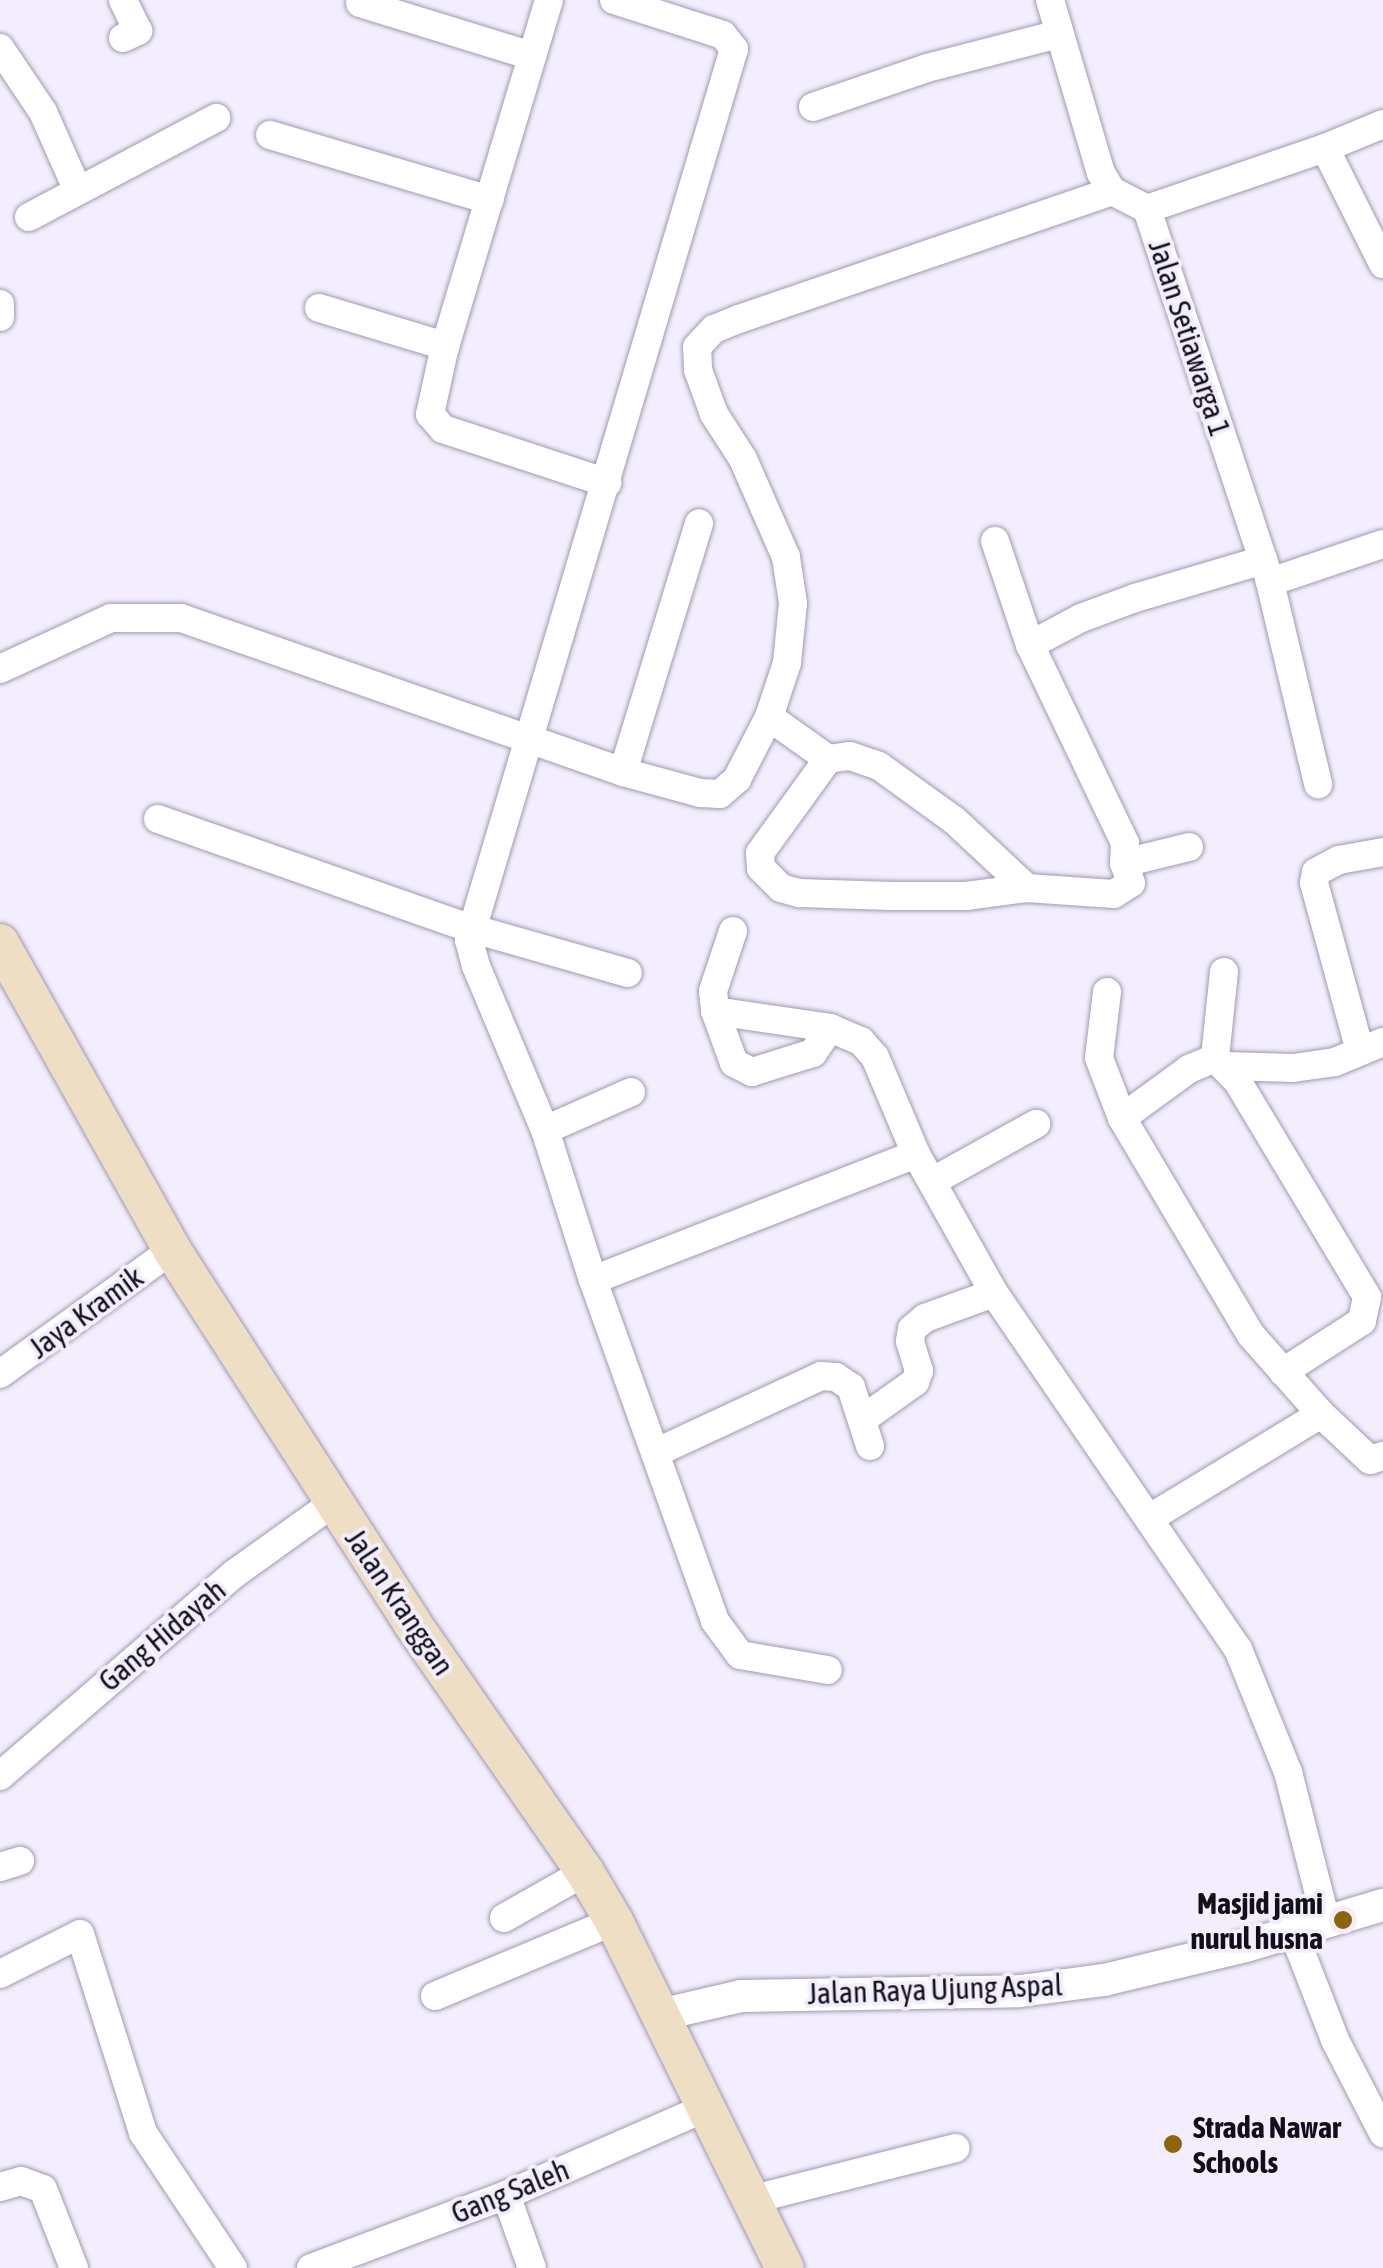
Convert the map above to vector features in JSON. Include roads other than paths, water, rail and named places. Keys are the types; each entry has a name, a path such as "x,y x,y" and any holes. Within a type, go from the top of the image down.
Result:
{"main road":[{"name":"Jalan Kranggan","path":"0,942 172,1250 333,1504 585,1872 614,1921 786,2268"}],"street":[{"path":"123,38 138,31 124,0"},
{"path":"549,0 445,346 432,402 434,422 607,483"},
{"path":"614,0 722,35 734,49 607,483 470,928 476,966 544,1130 593,1280 715,1621 740,1655 828,1670"},
{"path":"0,668 111,618 181,618 624,772 700,793 720,794 738,779 769,717 789,643 793,604 786,558 744,459 714,414 698,370 697,347 714,330 739,319 1112,191 1101,173 1050,0"},
{"path":"360,3 532,56"},
{"path":"813,107 926,68 1058,34"},
{"path":"0,48 12,95 42,112 78,192"},
{"path":"29,217 216,118"},
{"path":"1147,209 1383,124"},
{"path":"270,135 490,200"},
{"path":"1325,148 1383,264"},
{"name":"Jalan Setiawarga 1","path":"1112,191 1147,209 1266,571 1318,784"},
{"path":"0,304 0,317"},
{"path":"319,308 445,346"},
{"path":"624,772 698,523"},
{"path":"828,759 760,853 761,868 782,888 799,893 966,896 1028,888 1122,892 1131,883 1124,863 1125,843 1030,645 995,541"},
{"path":"1030,645 1081,618 1135,598 1383,544"},
{"path":"769,717 828,759 850,756 879,766 954,820 1028,888"},
{"path":"158,819 470,928 628,974"},
{"path":"1124,863 1189,847"},
{"path":"1122,1118 1189,1069 1220,1062 1293,1068 1335,1062 1371,1046 1314,883 1316,872 1339,860 1383,852"},
{"path":"733,932 715,974 715,1011 734,1063 752,1072 812,1053 830,1028"},
{"path":"1224,972 1220,1062 1367,1297 1362,1321 1283,1372"},
{"path":"1107,992 1099,1058 1122,1118 1251,1335 1321,1414 1370,1460 1383,1456"},
{"path":"715,1011 830,1028 861,1041 875,1057 916,1154 994,1293 1238,1649 1288,1772 1326,1921"},
{"path":"544,1130 631,1092"},
{"path":"933,1180 1036,1124"},
{"path":"593,1280 916,1154"},
{"name":"Jaya Kramik","path":"0,1374 172,1250"},
{"path":"655,1453 821,1376 836,1377 851,1387 866,1433 915,1382 919,1371 910,1340 912,1329 926,1318 994,1293"},
{"path":"1150,1518 1321,1414"},
{"name":"Gang Hidayah","path":"0,1776 234,1574 333,1504"},
{"path":"504,1918 585,1872"},
{"name":"Jalan Raya Ujung Aspal","path":"659,2014 741,1996 1020,1992 1088,1983 1383,1906"},
{"path":"435,1996 614,1921"},
{"path":"1293,1932 1335,2040 1383,2133"},
{"path":"0,1974 80,1934 143,2133 234,2268"},
{"name":"Gang Saleh","path":"311,2268 506,2195 705,2108"},
{"path":"750,2200 956,2148"},
{"path":"0,2187 21,2180 43,2189 74,2268"},
{"path":"506,2195 532,2268"}],"place":[{"name":"Masjid jami nurul husna","path":"1343,1920"},
{"name":"Strada Nawar Schools","path":"1173,2144"}]}
